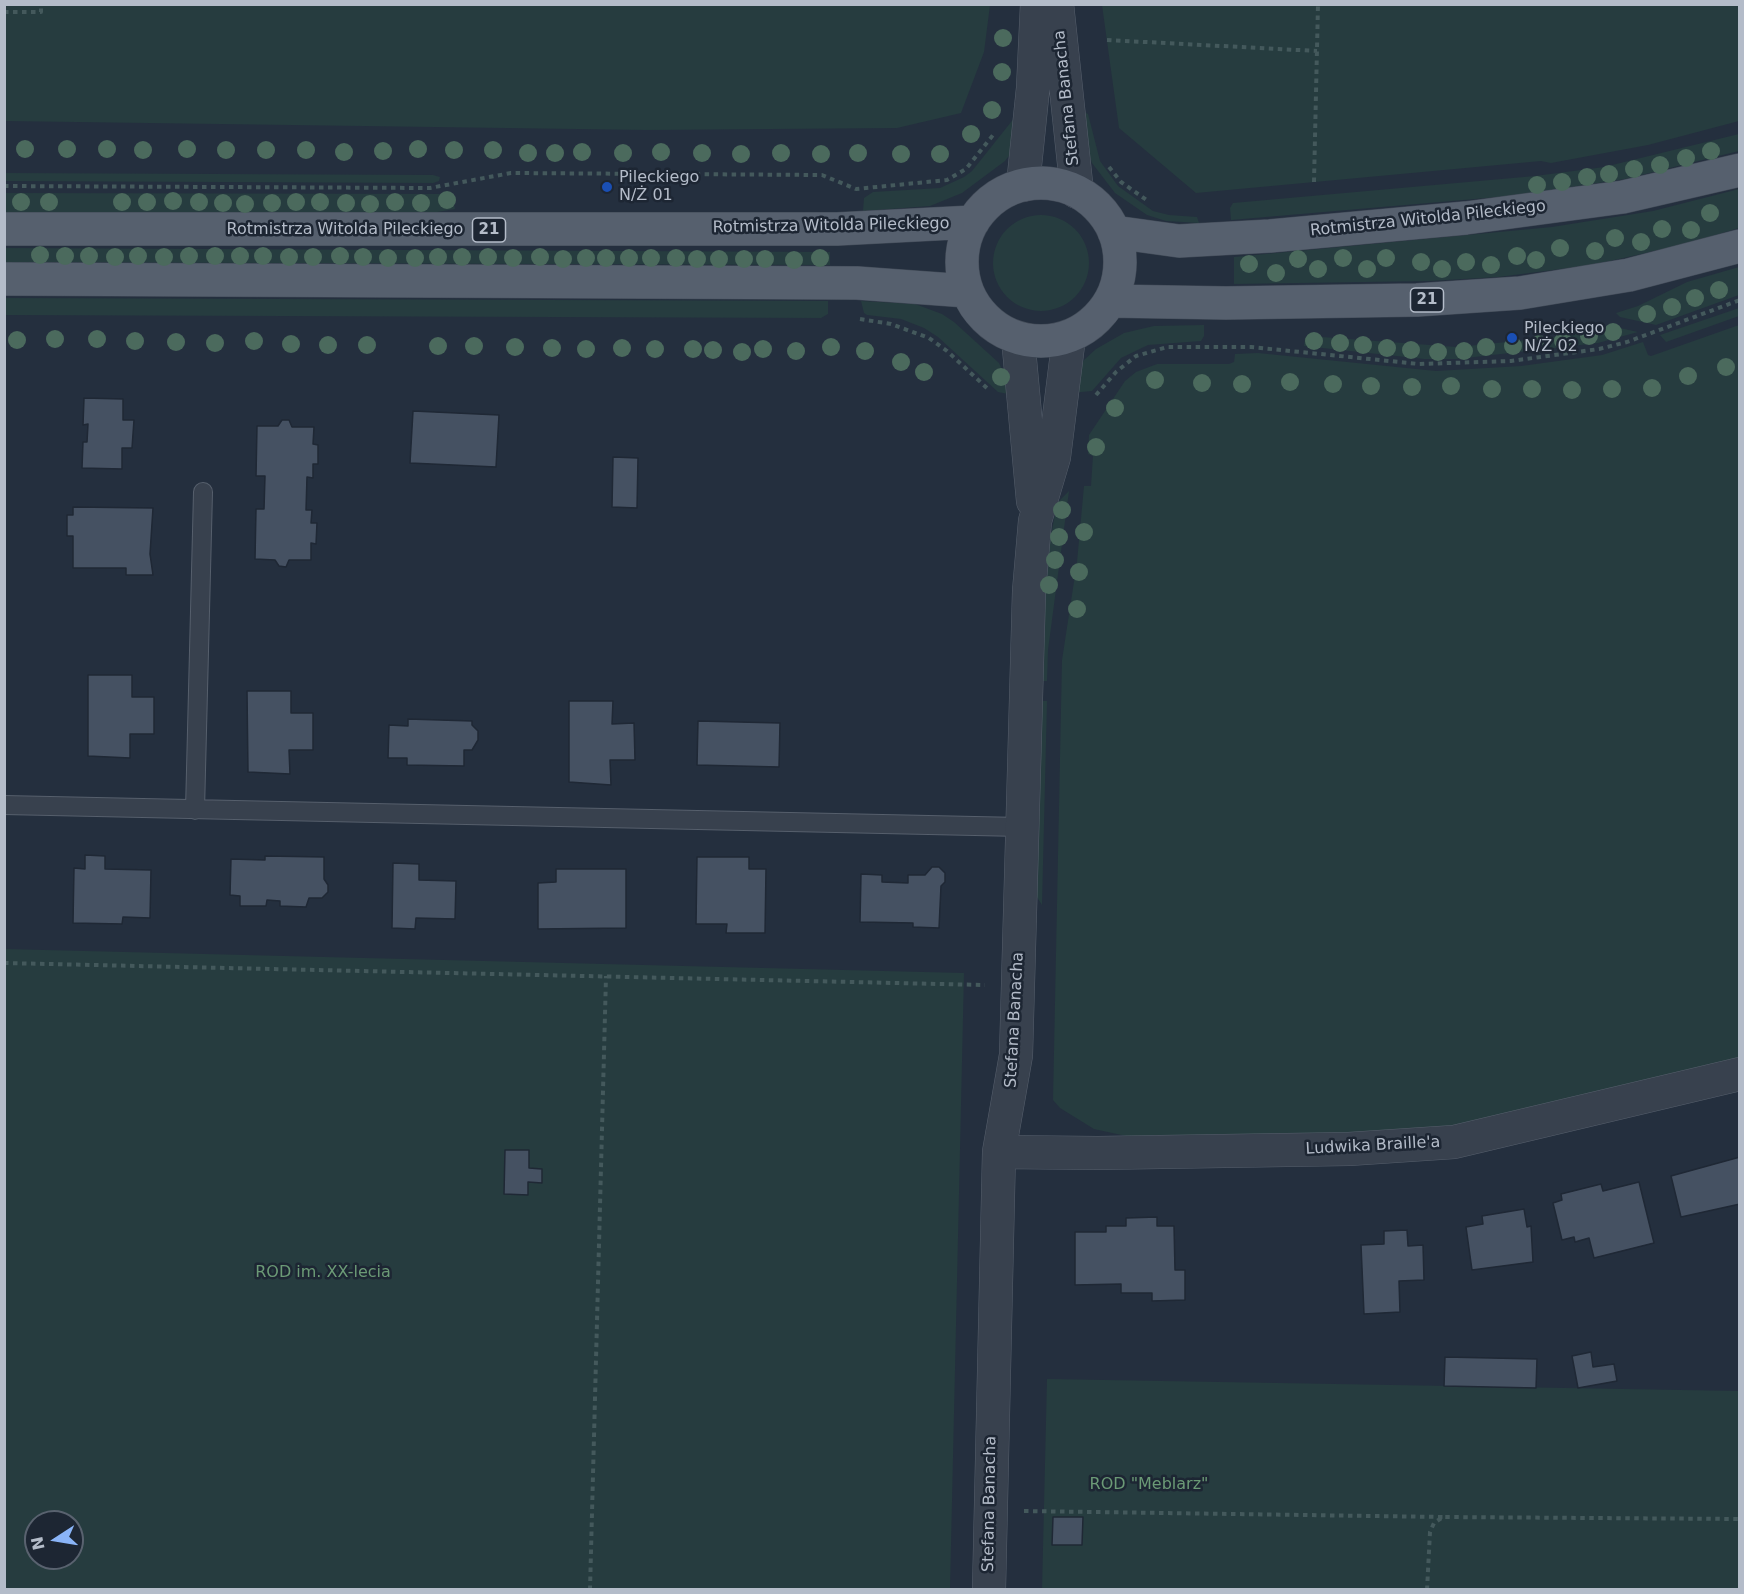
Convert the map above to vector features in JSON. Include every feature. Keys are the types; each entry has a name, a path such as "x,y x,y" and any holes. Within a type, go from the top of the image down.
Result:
{"main road":[{"name":"Rotmistrza Witolda Pileckiego","path":"1114,232 1179,241 1270,236 1466,218 1623,197 1740,170"},
{"path":"1051,184 1077,192 1100,209 1114,232 1120,255 1119,279 1110,301 1099,316 1085,328 1069,336 1043,342 1018,338 996,328 978,311 967,291 962,268 964,244 973,222 994,198 1023,185 1051,184"},
{"name":"Rotmistrza Witolda Pileckiego","path":"4,229 837,229 973,222"},
{"name":"21","path":"1110,301 1226,303 1417,300 1520,293 1629,275 1740,246"},
{"path":"4,279 857,283 967,291"}],"street":[{"name":"Stefana Banacha","path":"1023,185 1033,88 1037,4"},
{"name":"Stefana Banacha","path":"1057,4 1077,192"},
{"name":"Stefana Banacha","path":"1035,521 1054,457 1069,336"},
{"name":"Stefana Banacha","path":"988,1590 999,1152 1014,1077 1019,984 1028,602 1035,521 1018,338"},
{"name":"Ludwika Braille'a","path":"999,1152 1337,1149 1454,1142 1740,1074"}],"lane":[{"path":"195,810 203,492"},
{"path":"4,805 1021,826"}],"path":[{"path":"4,12 40,12 41,4"},
{"path":"1314,182 1318,4"},
{"path":"1107,40 1317,51"},
{"path":"4,186 430,188 484,176 523,173 822,175 856,189 929,183 961,174 1000,126"},
{"path":"1106,163 1121,182 1154,204"},
{"path":"1086,398 1102,391 1116,372 1136,356 1167,347 1251,347 1419,364 1511,361 1627,342 1740,300"},
{"path":"857,311 857,319 891,324 929,338 947,351 993,394"},
{"path":"4,963 1019,984"},
{"path":"590,1590 606,976"},
{"path":"1044,1511 1740,1519"},
{"path":"1427,1590 1430,1532 1434,1523 1443,1517"}],"green space":[{"path":"5,4 990,5 984,52 961,113 897,128 648,130 5,121"},
{"path":"1102,5 1739,5 1739,121 1648,145 1551,163 1541,161 1196,193 1119,128"},
{"path":"1082,111 1088,114 1100,161 1118,186 1153,211 1169,215 1197,217 1199,223 1166,221 1147,215 1115,193 1092,163 1087,148"},
{"path":"1015,117 1012,152 1005,161 962,193 930,206 863,211 864,198 873,192 940,188 964,177 972,171"},
{"path":"1739,134 1739,151 1625,179 1510,196 1231,220 1230,208 1233,203 1535,176 1604,167"},
{"path":"5,173 433,175 440,177 439,181 433,183 5,181"},
{"path":"1739,189 1739,228 1686,244 1592,265 1498,277 1429,281 1234,284 1234,257 1552,227 1653,211"},
{"path":"5,193 452,194 455,209 425,214 5,212"},
{"path":"1041,215 1059,219 1075,229 1085,245 1089,263 1085,281 1075,297 1059,307 1041,311 1023,307 1007,297 997,281 993,263 997,245 1007,229 1023,219"},
{"path":"5,248 830,252 830,265 5,262"},
{"path":"1739,267 1739,295 1656,325 1620,317 1616,313 1638,306 1687,282"},
{"path":"5,298 828,301 828,314 821,318 5,315"},
{"path":"861,301 915,304 942,314 999,363 1008,382 1008,394 998,392 938,337 924,328 901,319 867,315 864,313"},
{"path":"1739,308 1739,316 1666,342 1660,335"},
{"path":"1204,325 1204,336 1201,341 1148,345 1121,358 1092,391 1070,393 1076,372 1084,360 1096,349 1124,333 1154,326"},
{"path":"1739,325 1739,1061 1491,1122 1400,1134 1126,1136 1094,1129 1060,1108 1053,1100 1062,660 1077,562 1084,486 1091,486 1093,456 1088,454 1089,435 1125,381 1136,372 1157,364 1229,364 1234,362 1235,354 1258,353 1436,371 1521,366 1602,355 1643,342 1648,355 1651,356"},
{"path":"1615,327 1638,332 1598,343 1457,359 1424,359 1304,346 1305,338 1322,337 1457,347 1547,338"},
{"path":"1069,491 1048,650 1047,681 1038,681 1044,574 1057,503"},
{"path":"1038,701 1047,701 1042,905 1035,894"},
{"name":"ROD im. XX-lecia","path":"5,949 964,973 950,1589 5,1590"},
{"name":"ROD \"Meblarz\"","path":"1047,1379 1739,1391 1739,1589 1042,1590"}],"building":[{"path":"84,398 123,399 123,420 134,420 132,448 122,448 122,469 82,468 83,442 87,442 88,424 83,425"},
{"path":"413,411 499,415 496,467 410,463"},
{"path":"282,420 289,420 292,427 314,427 313,444 318,445 318,464 313,464 313,478 307,477 306,510 312,510 311,523 317,523 316,544 311,543 311,560 289,560 286,567 279,566 275,560 255,559 256,509 264,509 265,476 256,476 257,426 278,426"},
{"path":"613,457 638,458 637,508 612,507"},
{"path":"73,507 153,508 150,554 153,575 126,575 126,568 73,568 73,536 67,536 67,515 73,515"},
{"path":"88,675 132,675 132,697 154,697 154,734 130,734 130,758 88,756"},
{"path":"247,691 291,691 291,713 313,713 313,750 289,750 290,774 248,772"},
{"path":"569,701 613,701 612,724 634,723 635,760 610,760 611,785 569,782"},
{"path":"408,719 472,721 472,725 478,731 478,740 472,750 464,750 464,766 407,765 407,758 388,758 389,725 408,726"},
{"path":"698,721 780,723 779,767 697,765"},
{"path":"85,855 105,856 105,869 151,870 150,918 123,917 122,924 73,923 74,868 85,869"},
{"path":"265,856 324,857 324,879 328,885 328,892 322,898 309,898 306,907 280,906 280,901 267,900 266,906 240,906 240,896 230,895 231,859 265,860"},
{"path":"697,857 749,857 749,869 766,869 765,933 726,933 727,924 696,924"},
{"path":"393,863 419,864 419,880 456,881 455,919 416,918 415,929 392,928"},
{"path":"932,867 939,867 945,873 945,882 941,886 939,928 913,927 913,923 860,922 861,874 882,875 882,882 908,883 908,875 925,875"},
{"path":"556,869 626,869 626,928 538,929 538,883 556,882"},
{"path":"505,1150 529,1150 529,1168 542,1169 542,1183 528,1182 528,1195 504,1194"},
{"path":"1740,1157 1740,1204 1681,1217 1671,1176"},
{"path":"1639,1182 1654,1243 1594,1258 1589,1238 1575,1242 1574,1237 1562,1240 1553,1203 1562,1200 1561,1194 1601,1184 1603,1191"},
{"path":"1524,1209 1527,1227 1531,1226 1533,1262 1472,1270 1466,1227 1483,1224 1482,1216"},
{"path":"1157,1217 1157,1226 1174,1226 1175,1270 1185,1270 1185,1300 1152,1301 1152,1293 1121,1293 1121,1284 1075,1285 1075,1232 1106,1232 1106,1226 1126,1226 1126,1218"},
{"path":"1407,1230 1408,1246 1423,1245 1424,1280 1399,1281 1400,1312 1364,1314 1361,1245 1384,1244 1384,1231"},
{"path":"1591,1352 1593,1367 1614,1364 1617,1381 1578,1388 1572,1356"},
{"path":"1445,1357 1537,1359 1536,1388 1444,1386"},
{"path":"1053,1517 1083,1517 1082,1545 1052,1545"}],"place":[{"name":"Pileckiego N/Ż 01","path":"607,187"},
{"name":"Pileckiego N/Ż 02","path":"1512,338"}]}
